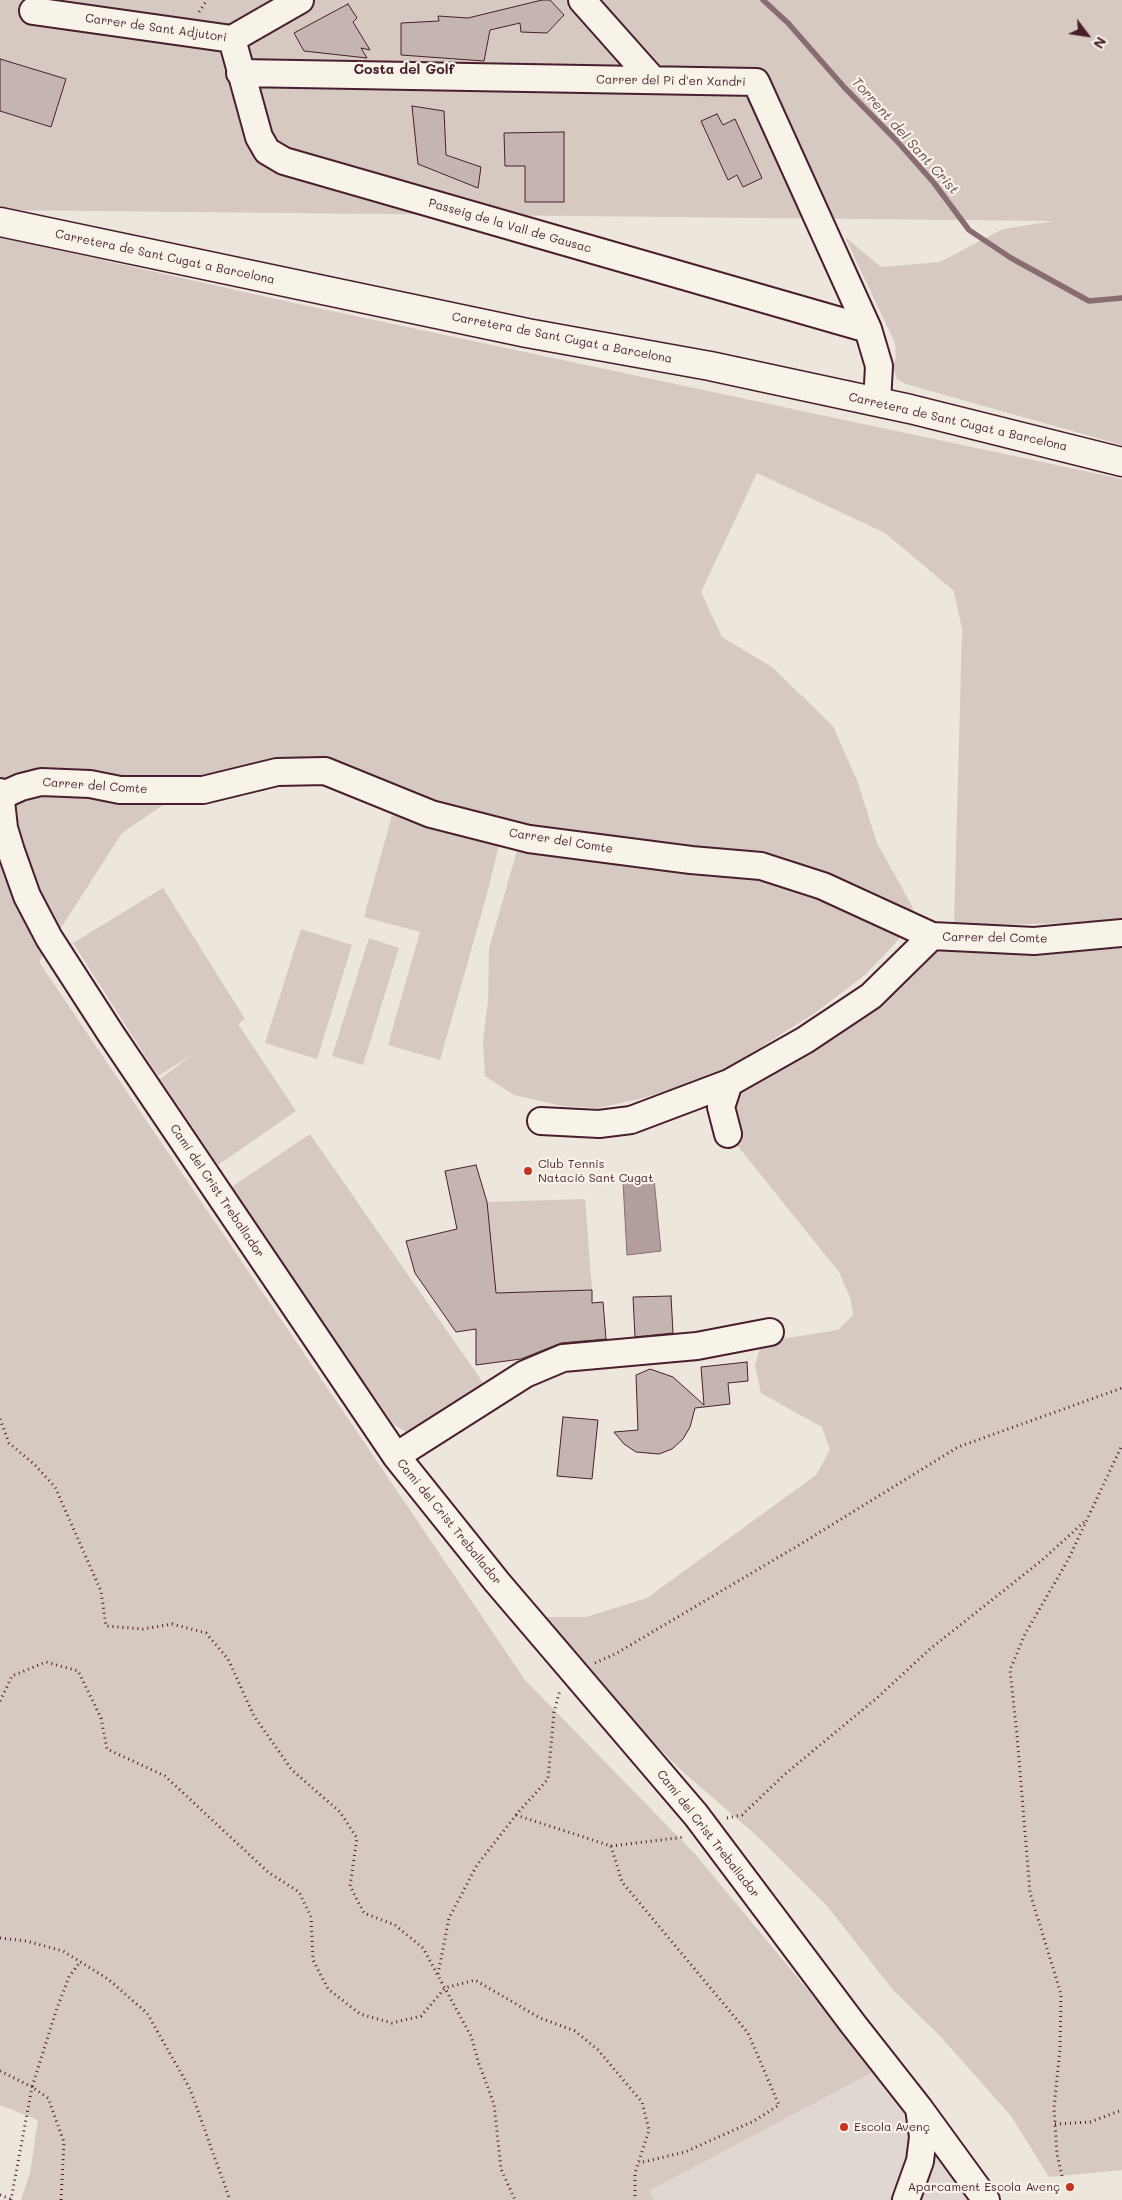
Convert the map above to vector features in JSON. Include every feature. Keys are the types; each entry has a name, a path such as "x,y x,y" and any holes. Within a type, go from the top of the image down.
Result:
{"main road":[{"name":"Carretera de Sant Cugat a Barcelona","path":"0,222 527,333 710,366 878,402 1122,462"}],"street":[{"name":"Carrer de Sant Adjutori","path":"32,11 232,39 300,0"},
{"path":"582,0 653,80"},
{"name":"Passeig de la Vall de Gausac","path":"232,39 259,137 267,152 284,161 868,329"},
{"name":"Carrer del Pi d'en Xandri","path":"240,73 756,82 868,329 879,366 878,402"},
{"name":"Carrer del Comte","path":"1,794 41,782 90,784 120,790 203,790 277,772 324,771 431,814 529,839 691,860 761,866 823,886 932,936 1034,941 1122,933"},
{"name":"Camí del Crist Treballador","path":"1,794 4,828 11,851 27,896 50,938 111,1034 396,1456 498,1582 710,1834 853,2024 919,2108 986,2200"},
{"path":"541,1121 599,1124 631,1120 729,1083 804,1040 871,996 932,936"},
{"path":"728,1134 721,1107 729,1083"},
{"path":"396,1456 525,1374 563,1358 697,1346 770,1332"},
{"path":"906,2200 920,2161 923,2137 919,2108"}],"path":[{"path":"438,1974 450,1918 477,1865 516,1815 548,1779 554,1712 571,1668 617,1653 804,1542 958,1447 1122,1388"},
{"path":"0,1420 9,1443 35,1465 55,1487 101,1591 106,1626 143,1630 172,1624 206,1633 228,1660 254,1716 292,1770 340,1812 357,1838 350,1886 364,1913 395,1925 424,1948 472,2036 479,2064 494,2104 501,2169 515,2200"},
{"path":"1062,2176 1057,2154 1054,2108 1060,2048 1061,1994 1030,1893 1010,1670 1025,1634 1068,1560 1122,1445"},
{"path":"742,1815 784,1775 878,1697 930,1649 1041,1561 1086,1520"},
{"path":"0,1701 12,1676 46,1662 78,1671 101,1718 107,1749 165,1776 268,1872 299,1892 311,1917 313,1960 328,1989 360,2014 392,2023 421,2016 445,1988 475,1980 540,2018 574,2031 598,2050 642,2102 649,2130 635,2173 635,2200"},
{"path":"516,1815 611,1846 710,1834"},
{"path":"611,1846 622,1882 748,2033 779,2105 754,2121 685,2152 638,2163"},
{"path":"0,1938 26,1941 63,1951 108,1979 147,2012 190,2089 230,2200"},
{"path":"0,2195 11,2199 32,2087 69,1977 80,1962"},
{"path":"0,2071 32,2087 48,2098 64,2142 60,2200"},
{"path":"1055,2124 1090,2122 1122,2110"}],"shaded area":[{"path":"0,0 1122,0 1122,445 906,384 897,379 893,367 896,357 895,343 845,237 881,267 940,262 1003,229 1054,221 0,210"},
{"path":"0,237 280,300 1122,479 1122,919 1066,923 954,926 962,629 954,591 885,533 757,473 701,592 722,637 772,667 833,726 858,783 877,843 913,908 911,926 866,974 815,1013 713,1077 639,1099 598,1108 563,1106 514,1095 485,1076 483,1041 488,1001 489,948 521,837 325,771 203,790 210,773 122,833 39,962 525,1680 695,1854 875,2071 649,2191 654,2200 21,2200 30,2173 38,2120 0,2105"},
{"path":"392,815 499,845 440,1060 388,1045 420,932 364,917"},
{"path":"163,888 245,1019 238,1024 296,1111 218,1165 160,1079 195,1053 158,1076 73,943"},
{"path":"301,929 352,945 317,1059 265,1043"},
{"path":"1122,933 1122,2170 1049,2177 1011,2116 940,2036 893,1990 828,1907 756,1835 681,1770 528,1617 586,1617 647,1598 816,1475 830,1450 822,1427 761,1393 755,1365 762,1342 838,1330 853,1315 850,1297 839,1272 728,1134 721,1107 932,936"},
{"path":"369,938 399,948 363,1065 332,1056"},
{"path":"310,1134 486,1387 413,1436 393,1424 375,1397 341,1360 230,1188"},
{"path":"654,1179 661,1251 627,1255 623,1182"},
{"path":"585,1199 592,1290 496,1293 487,1202"},
{"name":"Escola Avenç","path":"875,2071 980,2200 654,2200 649,2191"}],"building":[{"path":"542,0 550,0 564,15 547,33 521,32 520,23 490,30 484,61 401,55 401,23 439,21 438,16 468,18"},
{"path":"348,4 357,18 353,22 370,50 361,48 367,58 304,51 294,33"},
{"path":"0,59 66,79 51,127 0,111"},
{"path":"412,106 444,111 446,155 481,167 478,188 418,164"},
{"path":"717,114 723,125 735,119 762,178 743,187 737,175 728,180 701,121"},
{"path":"564,132 564,202 525,202 525,166 505,166 504,133"},
{"path":"476,1165 487,1202 496,1293 592,1290 592,1303 603,1302 606,1339 561,1343 521,1359 476,1365 476,1329 456,1332 415,1273 406,1241 457,1229 445,1171"},
{"path":"671,1296 673,1333 635,1337 633,1297"},
{"path":"747,1362 748,1381 728,1383 730,1404 695,1408 690,1427 683,1439 672,1449 659,1454 636,1452 624,1444 614,1432 638,1430 636,1375 650,1369 673,1377 704,1405 701,1367"},
{"path":"563,1417 598,1420 592,1479 557,1476"}],"waterway":[{"name":"Torrent del Sant Crist","path":"763,0 788,23 844,87 896,140 934,183 969,230 1011,258 1089,301 1122,298"}],"place":[{"name":"Club Tennis Natació Sant Cugat","path":"528,1171"},
{"name":"Escola Avenç","path":"844,2127"},
{"name":"Aparcament Escola Avenç","path":"1070,2187"}],"district":[{"name":"Costa del Golf","path":"404,70"}]}
